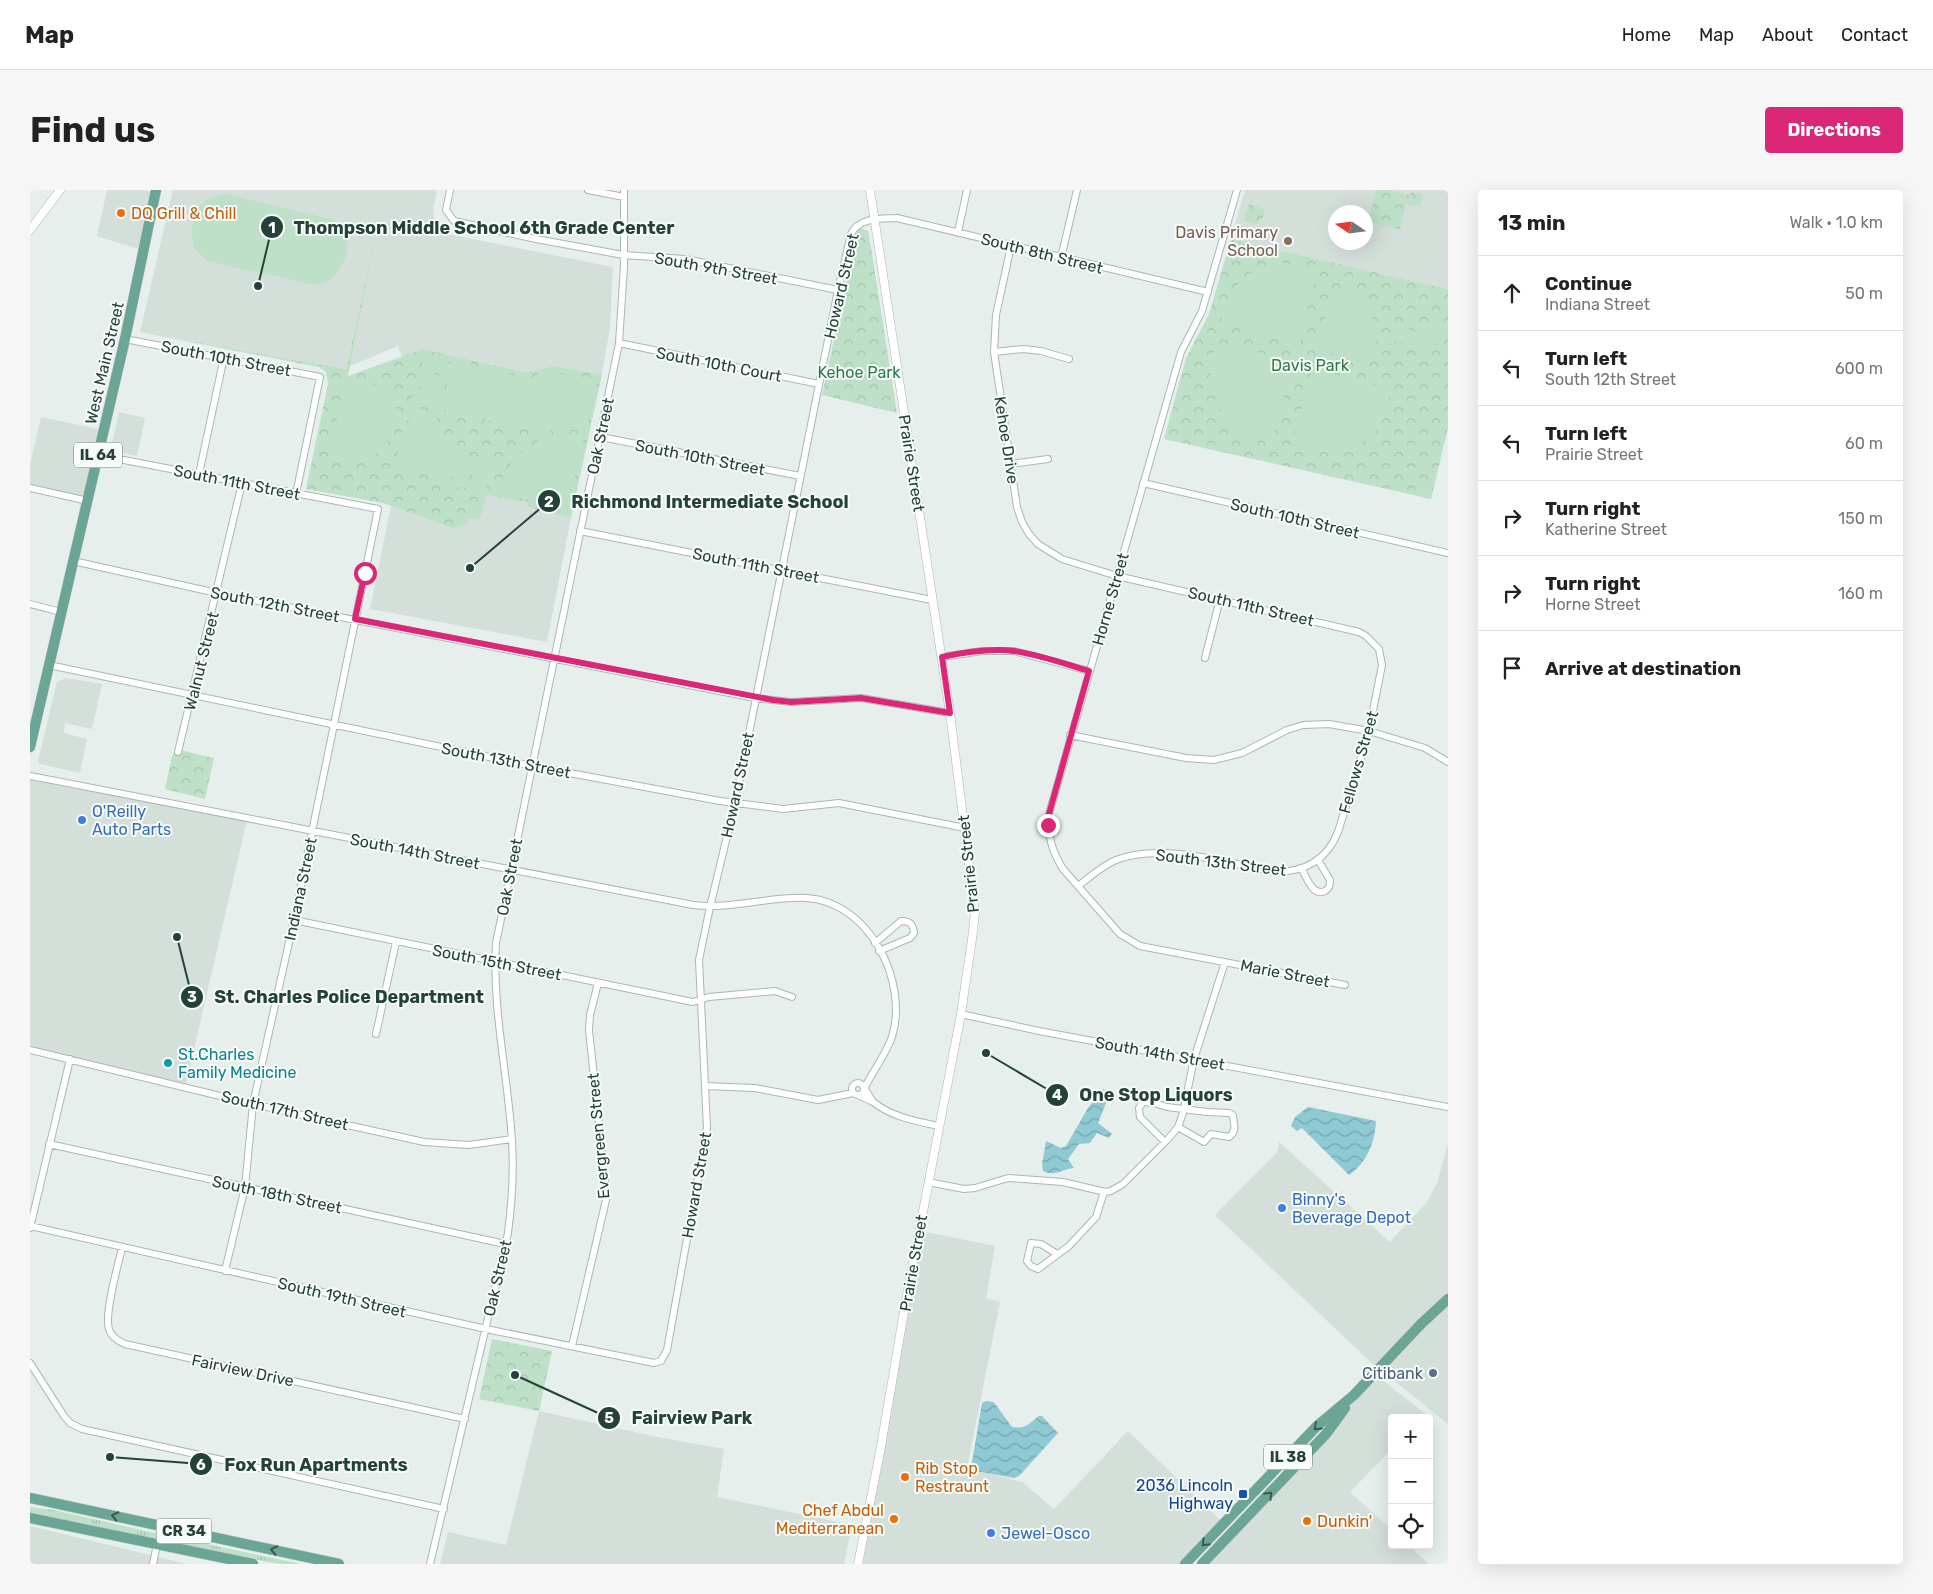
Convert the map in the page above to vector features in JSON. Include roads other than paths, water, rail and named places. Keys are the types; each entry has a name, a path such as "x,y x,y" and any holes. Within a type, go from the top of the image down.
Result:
{"main road":[{"name":"West Main Street","path":"30,748 125,339 155,190"},
{"name":"IL 38","path":"1185,1564 1317,1426 1354,1395 1448,1299"},
{"name":"IL 38","path":"1202,1564 1326,1434 1354,1395"},
{"name":"CR 34","path":"30,1498 339,1564"},
{"name":"CR 34","path":"30,1518 253,1564"}],"street":[{"path":"30,230 60,190"},
{"name":"South 9th Street","path":"450,190 446,210 454,221 536,239 624,255 685,259 838,290"},
{"path":"588,190 624,194"},
{"name":"Prairie Street","path":"858,1564 928,1182 961,1014 974,932 975,912 942,657 870,190"},
{"path":"958,232 967,190"},
{"path":"1061,258 1077,190"},
{"name":"Horne Street","path":"1225,962 1140,946 1120,934 1064,869 1052,847 1048,825 1049,814 1070,735 1180,352 1202,311 1237,190"},
{"name":"Oak Street","path":"430,1564 505,1244 513,1186 512,1139 498,1015 495,961 510,870 619,344 624,255 624,194"},
{"name":"South 8th Street","path":"875,220 898,218 1208,292"},
{"name":"Howard Street","path":"654,1363 662,1360 667,1350 707,1128 700,960 710,907 735,803 781,569 851,234 854,227 858,224 875,220"},
{"name":"Kehoe Drive","path":"1012,246 996,316 994,352 1017,508 1022,522 1038,544 1062,559 1117,576"},
{"name":"South 10th Street","path":"125,339 320,377 296,494"},
{"name":"South 10th Court","path":"619,344 819,384"},
{"path":"994,352 1024,349 1041,351 1069,359"},
{"path":"198,474 224,357"},
{"name":"South 10th Street","path":"601,437 800,476"},
{"name":"South 11th Street","path":"98,455 377,509"},
{"path":"1010,464 1048,459"},
{"name":"Walnut Street","path":"178,752 242,483"},
{"name":"South 10th Street","path":"1143,483 1448,553"},
{"path":"30,488 88,501"},
{"name":"Indiana Street","path":"225,1271 245,1187 253,1104 294,920 377,509"},
{"name":"South 11th Street","path":"580,531 932,600"},
{"name":"South 12th Street","path":"73,562 217,593 554,657 755,698 791,702 861,698 950,713"},
{"name":"South 11th Street","path":"1117,576 1359,632 1379,649"},
{"path":"1205,658 1220,599"},
{"path":"30,604 61,612"},
{"name":"Fellows Street","path":"1311,865 1333,843 1338,832 1369,731 1382,665 1379,649"},
{"path":"942,657 992,650 1014,651 1089,671"},
{"name":"South 13th Street","path":"48,665 532,766 735,803 783,809 839,803 965,828"},
{"path":"1070,735 1186,758 1214,760 1242,754 1287,730 1303,725 1329,724 1369,731 1425,748 1448,762"},
{"name":"South 14th Street","path":"30,776 510,870 710,907 794,899 819,900 839,908 856,919 867,930 879,951 894,986 896,1013 892,1037 865,1088"},
{"name":"South 13th Street","path":"1078,886 1103,866 1131,855 1145,853 1177,853 1275,872 1289,872 1311,865"},
{"path":"1302,869 1314,890 1325,891 1329,887 1330,880 1318,860"},
{"name":"South 15th Street","path":"294,920 692,1002 709,997 774,991 792,997"},
{"path":"875,943 901,921 914,926 914,933 910,938 879,951"},
{"path":"376,1034 396,942"},
{"path":"928,1182 964,1189 975,1188 1008,1178 1064,1182 1104,1192 1111,1191 1123,1184 1178,1127 1184,1109 1194,1059 1225,962"},
{"name":"Marie Street","path":"1225,962 1345,985"},
{"name":"Evergreen Street","path":"572,1346 606,1200 589,1030 590,1015 598,983"},
{"name":"South 14th Street","path":"961,1014 1039,1031 1448,1107"},
{"name":"South 17th Street","path":"30,1050 253,1104 424,1142 469,1145 512,1139"},
{"path":"30,1227 70,1059"},
{"name":"South 14th Street","path":"835,1096 873,1072"},
{"path":"856,1094 855,1084 862,1084 873,1102"},
{"path":"705,1086 755,1088 818,1100 835,1096 862,1094 865,1088"},
{"path":"856,1094 898,1116 939,1126"},
{"path":"1165,1142 1140,1117 1139,1108 1143,1102 1184,1109 1229,1112 1233,1114 1236,1125 1233,1134 1229,1137 1211,1134 1204,1142 1178,1127"},
{"name":"South 18th Street","path":"49,1144 505,1244"},
{"path":"1057,1254 1041,1244 1030,1243 1027,1261 1031,1266 1038,1269 1069,1246 1096,1217 1104,1192"},
{"name":"South 19th Street","path":"30,1227 486,1329 654,1363"},
{"name":"Fairview Drive","path":"122,1248 108,1315 109,1329 118,1341 465,1419"},
{"path":"30,1362 64,1416 70,1423 82,1429 444,1510"},
{"path":"153,1564 157,1544"}],"water":[{"path":"1103,1089 1109,1092 1098,1123 1112,1134 1109,1138 1097,1133 1090,1143 1079,1144 1068,1159 1074,1168 1055,1173 1043,1171 1042,1164 1046,1141 1061,1148 1066,1146 1088,1108"},
{"path":"1308,1107 1376,1121 1374,1137 1369,1151 1361,1164 1349,1175 1302,1128 1297,1131 1291,1126 1295,1117"},
{"path":"986,1401 993,1402 996,1405 1012,1427 1025,1427 1039,1416 1042,1416 1058,1433 1019,1476 1014,1478 976,1471 971,1468 982,1403"}],"place":[{"name":"DQ Grill & Chill","path":"121,213"},
{"name":"Davis Primary School","path":"1288,241"},
{"name":"Thompson Middle School 6th Grade Center","path":"258,286"},
{"name":"Richmond Intermediate School","path":"470,568"},
{"name":"O'Reilly Auto Parts","path":"82,820"},
{"name":"St. Charles Police Department","path":"177,937"},
{"name":"One Stop Liquors","path":"986,1053"},
{"name":"St.Charles Family Medicine","path":"168,1063"},
{"name":"Binny's Beverage Depot","path":"1282,1208"},
{"name":"Citibank","path":"1433,1373"},
{"name":"Fairview Park","path":"515,1375"},
{"name":"Fox Run Apartments","path":"110,1457"},
{"name":"Rib Stop Restraunt","path":"905,1477"},
{"name":"2036 Lincoln Highway","path":"1243,1494"},
{"name":"Chef Abdul Mediterranean","path":"894,1519"},
{"name":"Dunkin'","path":"1307,1521"},
{"name":"Jewel-Osco","path":"991,1533"}],"park label":[{"name":"Davis Park","path":"1310,365"},
{"name":"Kehoe Park","path":"859,372"}]}
